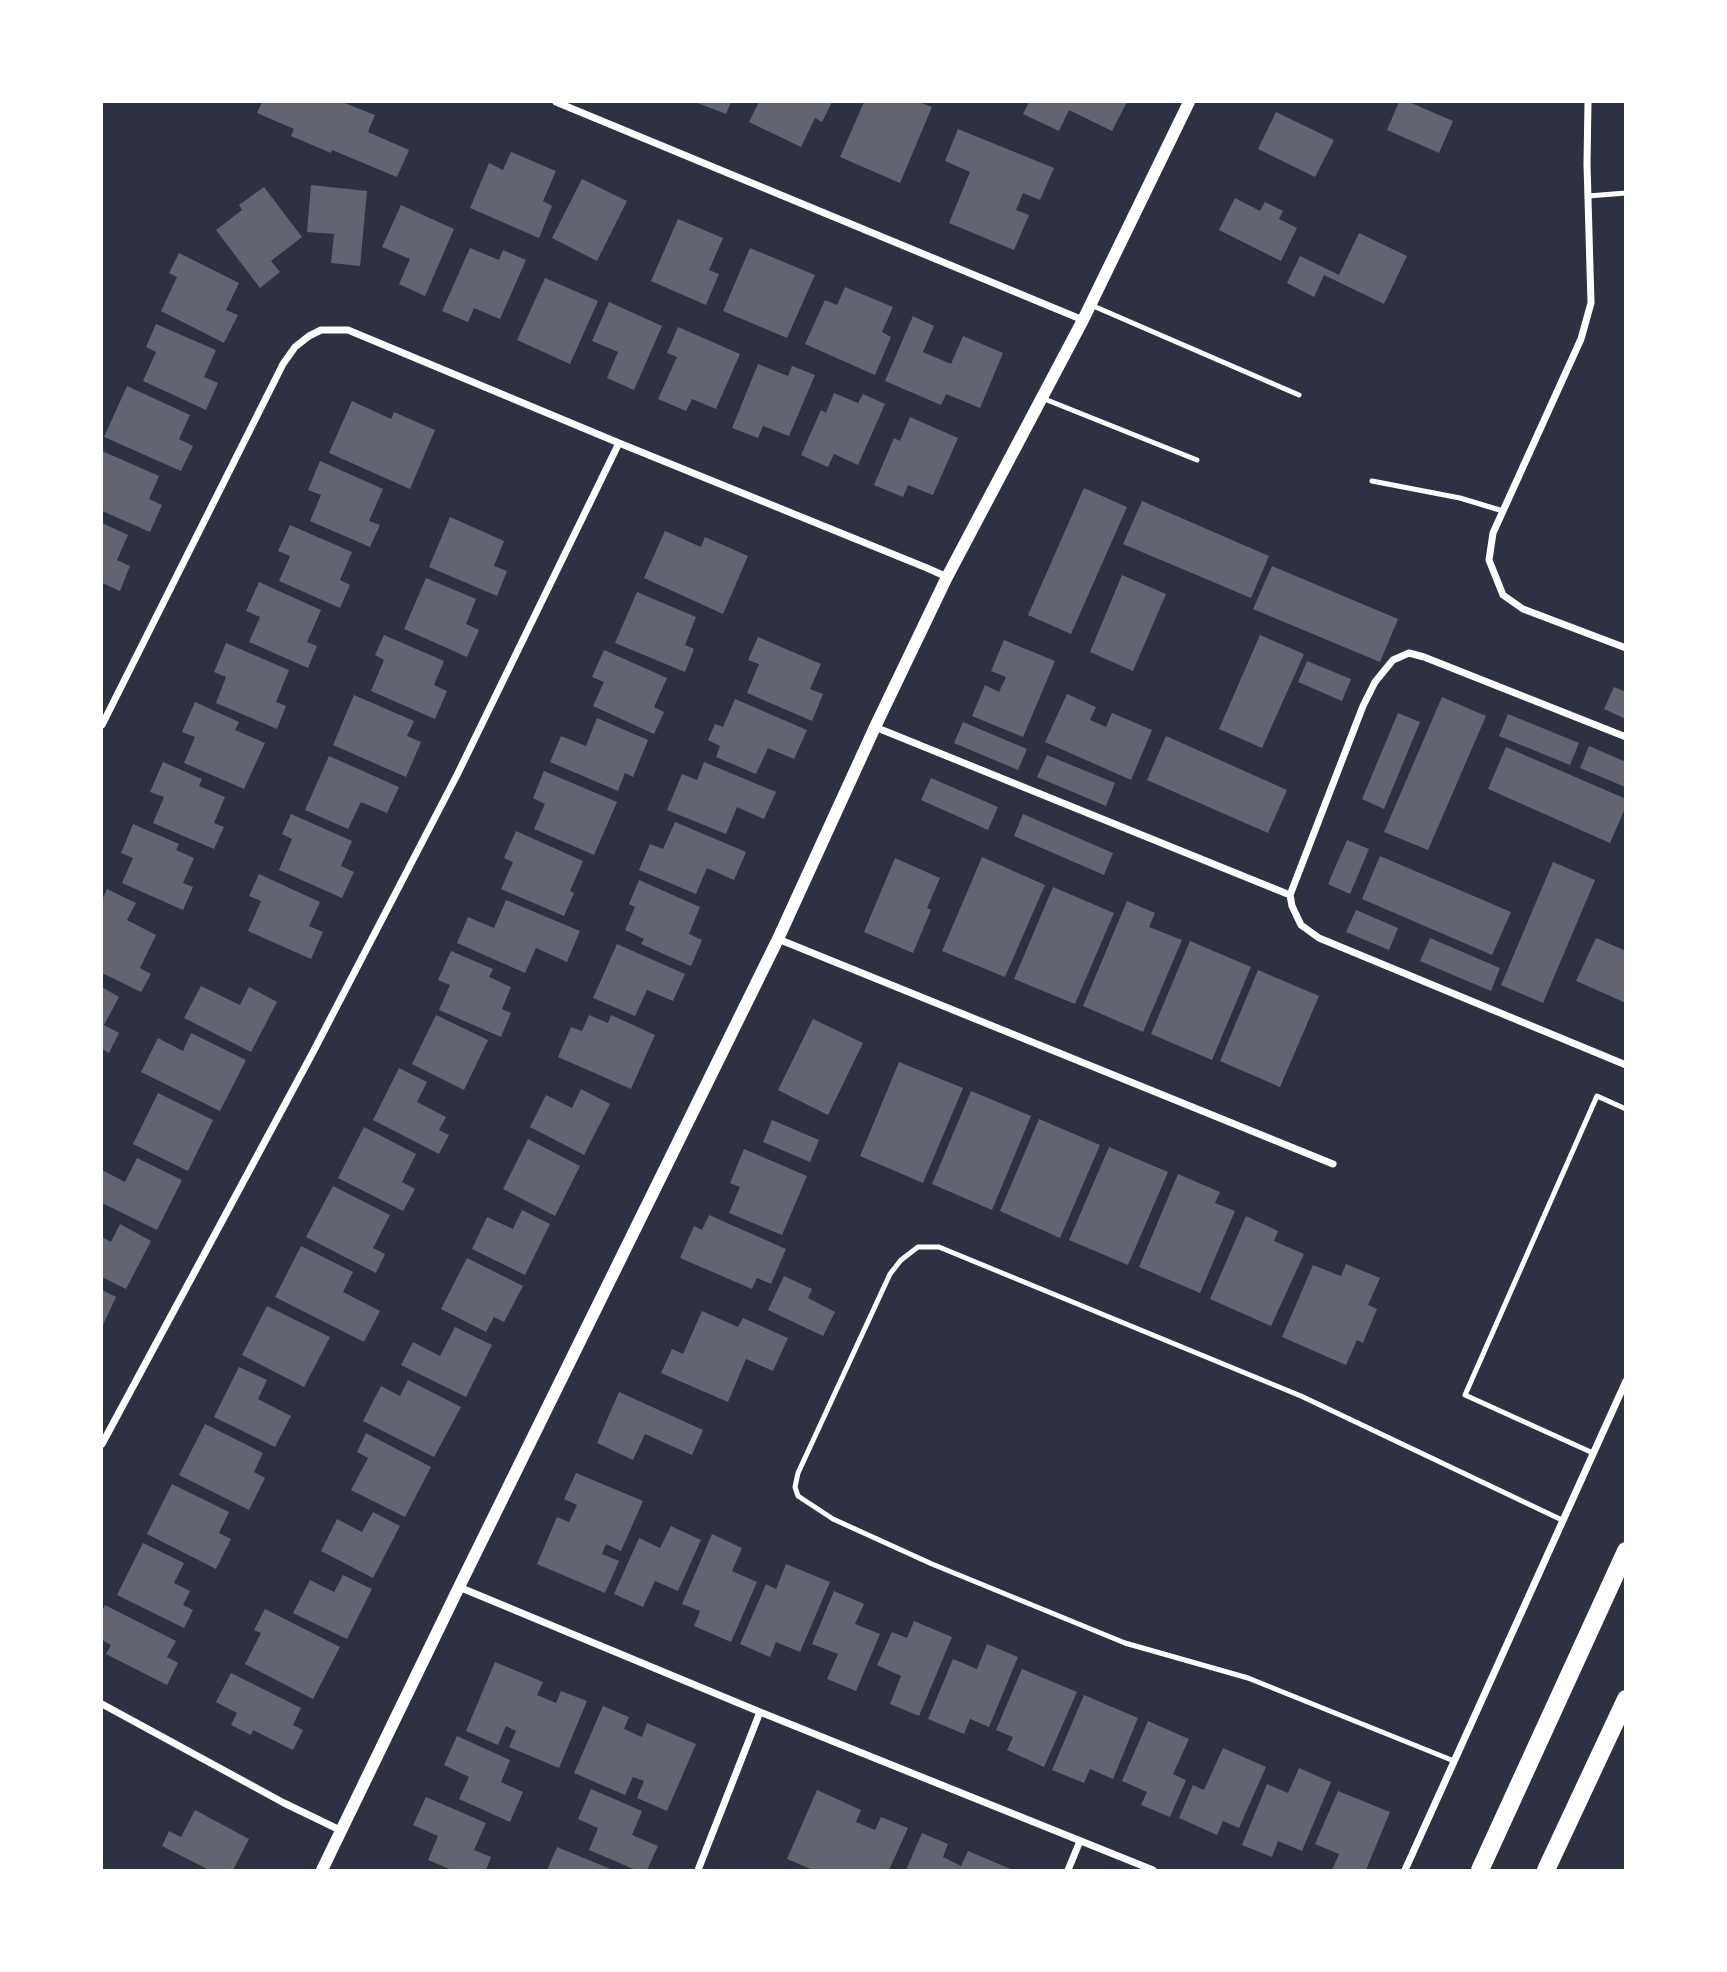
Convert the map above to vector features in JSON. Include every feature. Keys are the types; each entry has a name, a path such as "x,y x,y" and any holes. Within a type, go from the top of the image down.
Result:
{"main road":[{"path":"1480,1871 1626,1550"},
{"path":"1546,1871 1626,1699"}],"street":[{"path":"556,102 1083,320"},
{"path":"322,1871 778,939 947,577 1091,305 1189,102"},
{"path":"1588,102 1591,303 1581,339 1493,533 1489,561 1503,595 1523,609 1626,648"},
{"path":"102,725 283,364 295,347 321,330 348,330 947,577"},
{"path":"102,1444 312,1054 457,775 618,443"},
{"path":"1626,737 1424,657 1409,653 1393,660 1375,682 1363,706 1290,895 1301,925 1320,938 1626,1065"},
{"path":"875,727 1290,895"},
{"path":"778,939 1333,1164"},
{"path":"1405,1871 1626,1381"},
{"path":"459,1587 1153,1871"},
{"path":"102,1704 342,1831"},
{"path":"698,1871 760,1712"},
{"path":"1068,1871 1080,1842"}],"lane":[{"path":"1588,196 1626,193"},
{"path":"1091,305 1299,395"},
{"path":"1042,398 1197,460"},
{"path":"1372,481 1460,498 1503,511"},
{"path":"1593,1453 1465,1395 1597,1096 1626,1109"},
{"path":"1454,1761 1248,1678 1125,1643 932,1564 833,1519 798,1496 795,1487 798,1473 890,1274 901,1260 918,1247 939,1247 1301,1396 1562,1520"}],"building":[{"path":"262,102 342,102 375,115 368,132 409,150 397,177 291,136 294,129 257,113"},
{"path":"695,102 731,102 726,114"},
{"path":"759,102 832,102 822,122 815,118 801,147 749,122"},
{"path":"864,102 919,102 932,107 900,183 840,157"},
{"path":"1029,102 1127,102 1112,131 1069,110 1059,131 1023,114"},
{"path":"1399,102 1409,102 1453,121 1439,153 1387,130"},
{"path":"1276,112 1334,140 1315,177 1258,149"},
{"path":"958,129 1054,168 1040,200 1023,193 1016,210 1029,215 1014,250 949,223 970,172 945,161"},
{"path":"511,152 556,171 543,201 552,206 539,238 470,208 489,163 503,170"},
{"path":"582,179 627,201 597,261 552,238"},
{"path":"311,185 367,191 360,266 331,263 334,234 307,232"},
{"path":"264,187 302,237 271,261 280,272 260,288 216,230 242,210 239,205"},
{"path":"1235,198 1260,211 1265,202 1283,211 1279,219 1297,228 1281,261 1219,230"},
{"path":"401,205 454,229 425,296 399,284 410,259 382,247"},
{"path":"678,219 723,238 709,270 719,274 706,305 651,281"},
{"path":"1359,233 1407,256 1384,304 1324,275 1314,297 1287,283 1300,256 1339,275"},
{"path":"470,248 499,260 503,250 526,260 500,319 474,308 468,322 442,311"},
{"path":"750,248 815,275 787,338 723,311"},
{"path":"179,253 239,283 226,310 238,315 224,343 161,311 177,277 169,273"},
{"path":"545,278 598,301 570,364 517,340"},
{"path":"845,287 893,307 882,332 891,337 875,375 805,344 825,300 837,305"},
{"path":"609,302 662,326 634,390 607,378 618,352 592,341"},
{"path":"913,316 934,326 923,352 951,364 963,336 1003,353 980,408 946,394 941,405 885,381"},
{"path":"156,324 216,350 204,377 218,383 206,410 143,381 156,352 146,347"},
{"path":"678,327 740,354 716,409 692,399 686,411 658,399 677,357 667,353"},
{"path":"758,364 788,376 792,366 815,375 789,436 763,426 758,438 732,428"},
{"path":"127,386 190,415 179,439 193,446 181,471 104,437"},
{"path":"834,393 858,403 863,394 885,404 858,465 834,454 828,467 801,455 821,410 826,413"},
{"path":"352,401 391,419 394,412 435,430 410,489 329,453"},
{"path":"910,417 958,438 933,495 908,485 903,497 874,485 894,438 900,441"},
{"path":"102,451 159,476 149,499 162,505 150,532 102,511"},
{"path":"320,461 383,489 369,521 380,525 370,547 310,521 321,495 308,490"},
{"path":"1084,488 1127,507 1071,634 1028,615"},
{"path":"1142,501 1269,556 1251,598 1123,544"},
{"path":"450,517 504,541 494,566 507,571 497,596 429,567"},
{"path":"102,523 128,535 117,560 130,566 120,591 102,583"},
{"path":"290,525 352,552 340,580 350,585 340,608 279,581 290,556 278,551"},
{"path":"665,531 701,547 705,537 748,556 723,614 644,578"},
{"path":"1272,566 1398,619 1380,662 1253,609"},
{"path":"1122,575 1166,594 1133,671 1090,652"},
{"path":"426,578 476,599 466,624 479,630 467,657 404,629"},
{"path":"259,582 321,610 307,642 317,646 308,668 249,642 260,617 246,611"},
{"path":"637,592 696,617 685,645 694,649 685,672 615,643"},
{"path":"384,635 444,661 434,685 447,691 435,719 371,691 384,660 375,655"},
{"path":"1260,635 1304,654 1262,748 1219,729"},
{"path":"758,637 821,664 810,689 823,694 812,721 747,693 759,664 748,660"},
{"path":"1004,640 1055,661 1023,737 972,716 985,685 999,692 1006,677 991,671"},
{"path":"226,643 289,670 276,702 286,706 277,729 216,703 226,677 214,672"},
{"path":"604,650 667,678 654,707 664,712 654,734 593,706 604,682 592,677"},
{"path":"1307,661 1351,679 1342,701 1298,682"},
{"path":"1614,687 1626,692 1626,719 1604,709"},
{"path":"1067,694 1096,707 1090,720 1106,727 1112,713 1152,730 1131,780 1045,742"},
{"path":"354,695 414,721 407,736 421,742 406,777 333,745"},
{"path":"1442,697 1486,716 1428,850 1384,832"},
{"path":"735,699 807,730 794,759 768,748 756,774 716,757 720,746 708,740 715,724 723,727"},
{"path":"195,702 239,722 235,730 265,743 244,789 184,763 195,737 182,732"},
{"path":"1398,713 1420,722 1384,809 1362,799"},
{"path":"1508,714 1579,743 1570,765 1499,736"},
{"path":"597,718 648,740 633,777 625,773 618,791 550,762 561,736 586,746"},
{"path":"963,722 1027,749 1018,770 954,743"},
{"path":"1166,736 1287,790 1268,833 1147,780"},
{"path":"1589,746 1626,762 1625,787 1580,768"},
{"path":"1506,747 1626,799 1626,806 1610,843 1488,789"},
{"path":"1047,755 1115,783 1106,806 1037,777"},
{"path":"329,756 399,787 387,813 361,802 348,829 305,810"},
{"path":"163,762 202,779 199,786 225,797 214,823 224,827 214,849 153,823 164,797 150,792"},
{"path":"704,762 776,792 764,819 737,807 726,834 667,810 682,774 697,780"},
{"path":"544,771 617,802 594,855 534,829 545,804 533,798"},
{"path":"931,778 998,807 988,830 921,800"},
{"path":"291,814 352,841 341,866 354,872 342,898 279,870 292,839 282,834"},
{"path":"1023,814 1113,853 1104,875 1014,836"},
{"path":"675,822 746,852 734,880 707,868 696,894 639,870 650,844 663,849"},
{"path":"133,824 179,844 176,850 194,858 183,883 193,887 183,910 122,883 133,858 121,853"},
{"path":"516,831 583,861 570,891 574,893 564,916 501,889 513,862 504,858"},
{"path":"1347,840 1369,849 1350,894 1328,884"},
{"path":"1380,856 1511,912 1492,955 1362,899"},
{"path":"982,857 1045,885 1005,977 942,951"},
{"path":"895,858 940,878 927,908 931,910 913,953 864,932"},
{"path":"1553,862 1595,880 1543,1003 1501,985"},
{"path":"259,874 320,902 309,926 323,932 311,959 248,931 261,901 249,896"},
{"path":"639,880 700,907 689,934 702,940 691,966 641,944 644,939 625,930 635,907 629,904"},
{"path":"1053,887 1114,913 1075,1004 1014,979"},
{"path":"107,889 136,903 127,920 156,935 140,968 151,974 141,992 102,973 102,900"},
{"path":"506,900 580,931 567,962 536,948 525,973 457,943 468,917 494,928"},
{"path":"1127,901 1155,913 1149,927 1182,940 1143,1032 1083,1006"},
{"path":"1356,910 1398,928 1389,950 1346,932"},
{"path":"1430,938 1500,968 1491,991 1420,961"},
{"path":"1596,938 1626,951 1626,1003 1576,981"},
{"path":"1190,941 1251,967 1212,1060 1151,1034"},
{"path":"617,944 685,974 673,1001 647,990 635,1016 593,998"},
{"path":"451,951 493,969 489,977 511,987 502,1009 511,1013 501,1037 439,1010 450,985 438,980"},
{"path":"1258,970 1319,996 1280,1087 1220,1061"},
{"path":"201,986 240,1005 249,987 277,1002 251,1052 184,1018"},
{"path":"102,987 119,997 104,1025 119,1033 109,1053 102,1049"},
{"path":"436,1015 488,1040 464,1090 412,1064"},
{"path":"589,1015 608,1023 611,1015 655,1035 631,1089 558,1057 571,1027 582,1031"},
{"path":"813,1019 863,1043 828,1115 778,1090"},
{"path":"191,1033 246,1060 220,1111 141,1072 158,1038 183,1051"},
{"path":"899,1062 963,1088 923,1183 860,1156"},
{"path":"399,1068 427,1082 417,1102 446,1117 439,1130 449,1135 439,1154 373,1120"},
{"path":"581,1089 610,1104 584,1155 530,1127 546,1095 572,1108"},
{"path":"971,1091 1031,1116 992,1210 932,1184"},
{"path":"158,1093 213,1120 188,1171 133,1144"},
{"path":"1039,1119 1100,1145 1060,1238 1000,1211"},
{"path":"772,1120 819,1140 810,1162 763,1142"},
{"path":"364,1127 416,1154 402,1182 415,1189 403,1211 338,1178"},
{"path":"528,1139 580,1166 555,1216 503,1189"},
{"path":"1109,1147 1168,1172 1128,1265 1069,1240"},
{"path":"744,1149 807,1176 782,1235 729,1213 740,1187 730,1183"},
{"path":"137,1158 182,1180 157,1230 102,1203 102,1170 125,1182"},
{"path":"1178,1174 1220,1192 1215,1203 1235,1211 1200,1293 1139,1267"},
{"path":"333,1186 390,1215 373,1248 385,1254 376,1273 306,1237"},
{"path":"522,1210 550,1224 525,1275 472,1249 487,1217 513,1229"},
{"path":"709,1215 786,1249 771,1284 757,1278 752,1289 680,1258 694,1226 702,1230"},
{"path":"1246,1216 1278,1231 1274,1241 1304,1254 1271,1326 1210,1299"},
{"path":"120,1224 151,1241 126,1289 102,1277 102,1237 111,1242"},
{"path":"301,1246 353,1272 343,1292 380,1311 364,1342 275,1297"},
{"path":"467,1258 523,1286 504,1322 494,1317 486,1332 441,1309"},
{"path":"1346,1264 1380,1278 1368,1305 1377,1309 1363,1343 1357,1340 1346,1365 1282,1337 1313,1265 1341,1276"},
{"path":"784,1276 812,1289 808,1298 835,1312 823,1336 768,1310"},
{"path":"102,1290 116,1297 102,1327"},
{"path":"267,1306 330,1337 304,1387 242,1355"},
{"path":"702,1311 738,1327 743,1318 788,1338 773,1371 746,1359 728,1402 661,1373 672,1349 683,1354"},
{"path":"455,1327 492,1345 466,1397 401,1365 413,1342 440,1356"},
{"path":"239,1367 267,1380 258,1399 291,1416 275,1447 214,1417"},
{"path":"408,1380 461,1407 434,1457 363,1421 381,1386 400,1396"},
{"path":"619,1392 703,1430 692,1455 645,1434 633,1460 597,1443"},
{"path":"205,1424 263,1453 254,1472 265,1478 249,1510 179,1475"},
{"path":"366,1433 431,1467 405,1517 351,1490 368,1458 357,1452"},
{"path":"576,1473 643,1501 621,1551 606,1544 602,1554 619,1561 605,1593 537,1564 557,1517 569,1522 577,1505 564,1499"},
{"path":"172,1484 229,1512 219,1533 231,1539 216,1569 147,1534"},
{"path":"373,1512 400,1526 373,1578 321,1551 337,1519 362,1532"},
{"path":"671,1526 701,1540 678,1591 655,1581 643,1607 614,1594 639,1538 660,1548"},
{"path":"712,1534 742,1548 732,1571 757,1582 731,1642 694,1626 700,1611 682,1604"},
{"path":"143,1543 184,1563 174,1583 190,1591 183,1605 193,1610 184,1628 117,1595"},
{"path":"786,1564 830,1582 800,1652 776,1642 770,1657 740,1644 766,1584 776,1589"},
{"path":"343,1575 372,1589 347,1639 293,1613 310,1580 334,1592"},
{"path":"834,1591 864,1604 855,1624 880,1634 856,1691 827,1679 838,1654 812,1644"},
{"path":"105,1605 176,1641 167,1657 178,1663 167,1685 106,1654 111,1645 102,1640 102,1611"},
{"path":"265,1609 340,1647 313,1699 245,1664 261,1633 254,1630"},
{"path":"914,1621 952,1637 919,1716 890,1704 901,1676 877,1665 892,1632 907,1638"},
{"path":"987,1644 1018,1657 989,1727 970,1719 964,1734 928,1719 953,1659 977,1669"},
{"path":"495,1662 543,1682 537,1695 556,1703 561,1691 587,1701 559,1768 509,1747 516,1731 506,1726 498,1745 466,1731"},
{"path":"1022,1669 1077,1692 1044,1767 1007,1750 1013,1737 996,1730"},
{"path":"231,1673 301,1708 293,1725 303,1730 293,1750 253,1730 251,1735 231,1725 237,1713 216,1702"},
{"path":"1084,1695 1138,1718 1113,1779 1090,1769 1084,1783 1052,1770"},
{"path":"603,1706 629,1717 624,1729 642,1737 647,1723 696,1744 667,1811 637,1798 644,1781 633,1777 625,1795 574,1773"},
{"path":"1148,1721 1189,1739 1173,1774 1186,1780 1170,1817 1141,1805 1147,1792 1122,1781"},
{"path":"457,1736 510,1760 501,1782 523,1792 510,1822 459,1799 469,1777 444,1765"},
{"path":"1223,1748 1266,1767 1239,1828 1223,1821 1217,1835 1179,1818 1193,1785 1204,1790"},
{"path":"1299,1768 1331,1782 1302,1851 1278,1841 1272,1857 1242,1845 1267,1784 1288,1793"},
{"path":"591,1789 642,1811 632,1835 658,1846 647,1870 636,1870 589,1850 598,1828 578,1819"},
{"path":"817,1790 861,1810 856,1822 875,1830 881,1817 908,1828 889,1870 813,1870 787,1859"},
{"path":"1338,1791 1390,1812 1366,1870 1332,1870 1339,1854 1315,1844"},
{"path":"426,1797 486,1823 474,1850 491,1857 486,1870 452,1870 428,1860 438,1836 413,1825"},
{"path":"195,1810 249,1839 233,1870 209,1870 162,1846 169,1831 181,1837"},
{"path":"922,1833 948,1844 943,1857 961,1866 968,1851 1013,1870 906,1870"},
{"path":"557,1847 613,1870 547,1870"}]}
